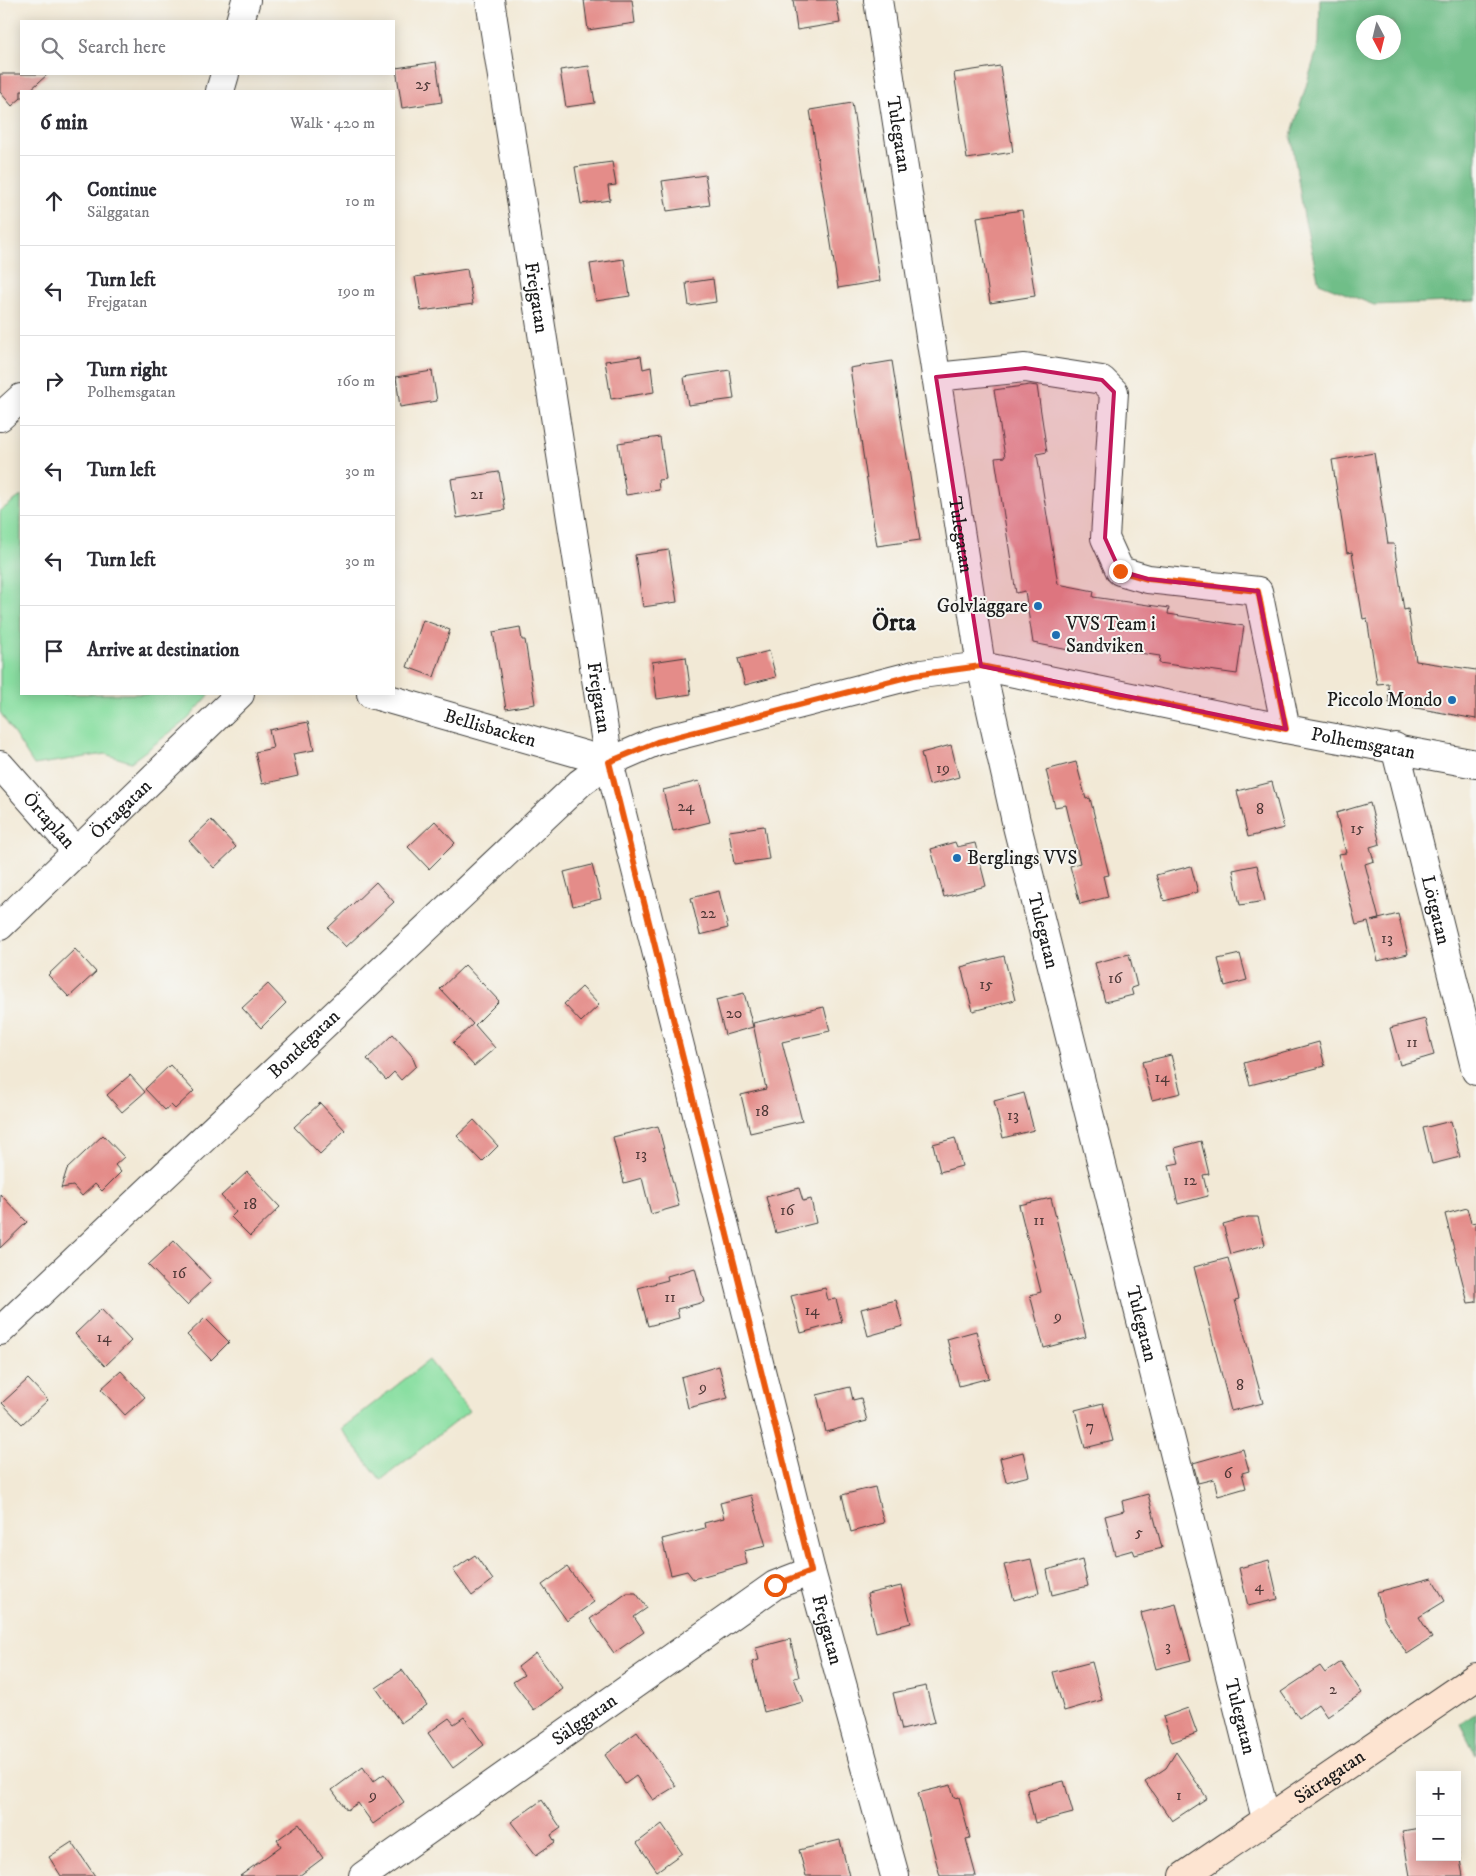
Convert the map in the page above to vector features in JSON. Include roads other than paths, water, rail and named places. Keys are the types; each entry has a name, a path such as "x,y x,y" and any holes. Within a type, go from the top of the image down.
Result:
{"street":[{"path":"240,20 246,0"},
{"name":"Frejgatan","path":"490,0 609,762 811,1571 895,1876"},
{"name":"Tulegatan","path":"878,0 981,666 1019,835 1266,1819"},
{"path":"220,90 225,75"},
{"path":"936,377 1025,368 1102,380 1114,392 1105,538 1120,571 1148,579 1258,591 1286,729"},
{"path":"0,417 20,399"},
{"name":"Polhemsgatan","path":"609,762 657,742 914,675 981,666 1286,729 1476,764"},
{"name":"Örtagatan","path":"0,926 78,853 239,695"},
{"name":"Bellisbacken","path":"374,695 609,762"},
{"name":"Lötgatan","path":"1395,748 1476,1071"},
{"name":"Bondegatan","path":"0,1331 580,783 609,762"},
{"name":"Örtaplan","path":"0,765 78,853"},
{"name":"Sälggatan","path":"363,1876 775,1585 811,1571"},
{"name":"Sätragatan","path":"1184,1876 1476,1677"}],"place":[{"name":"Golvläggare","path":"1038,606"},
{"name":"VVS Team i Sandviken","path":"1056,635"},
{"name":"Piccolo Mondo","path":"1452,700"},
{"name":"Berglings VVS","path":"957,858"}],"district":[{"name":"Örta","path":"894,623"}]}
